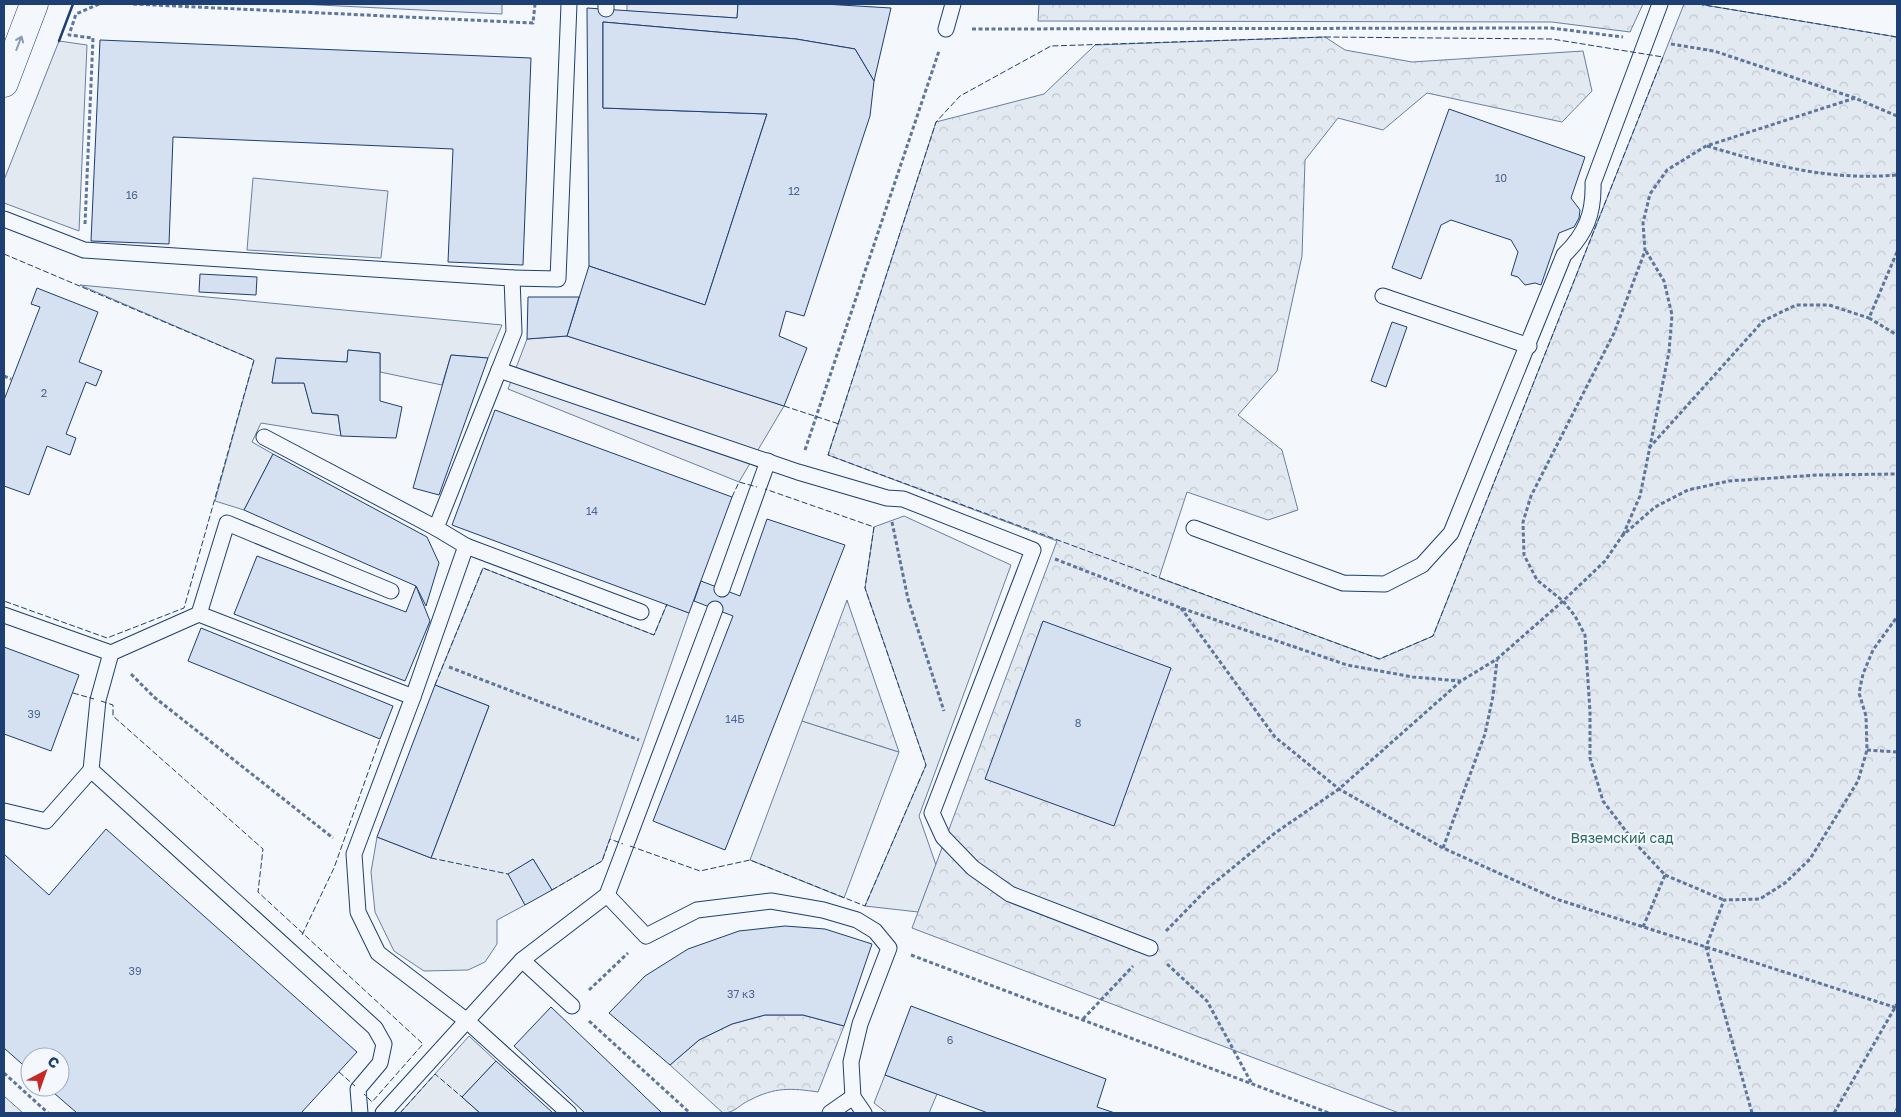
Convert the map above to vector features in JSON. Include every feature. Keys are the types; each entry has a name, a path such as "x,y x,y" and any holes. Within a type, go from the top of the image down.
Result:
{"street":[{"path":"4,83 34,4"}],"lane":[{"path":"4,219 84,250 512,278 558,279 569,4"},
{"path":"946,29 953,4"},
{"path":"1194,528 1343,583 1385,584 1422,565 1451,533 1529,346 1564,255 1577,242 1588,223 1594,203 1593,183 1660,4"},
{"path":"436,528 514,332 512,278"},
{"path":"1383,296 1529,346"},
{"path":"498,370 798,472 886,498 903,499 1033,550 932,814 943,837 973,868 1010,894 1150,948"},
{"path":"264,437 436,528 466,546 641,612"},
{"path":"722,589 768,461"},
{"path":"199,614 227,523 391,591"},
{"path":"466,546 428,658 354,854 358,912 378,953 467,1021 569,1113"},
{"path":"383,1113 522,960 607,895 715,609"},
{"path":"4,615 110,653 199,614 413,698"},
{"path":"4,811 46,821 91,770 98,700 110,653"},
{"path":"91,770 375,1028 384,1044 380,1063 358,1089 360,1113"},
{"path":"607,895 646,936 697,910 771,901 823,910 857,920 875,931 889,948 860,1024 851,1062 853,1097 864,1113"},
{"path":"522,960 572,1006"},
{"path":"830,1113 853,1097"}],"path":[{"path":"84,250 93,38 70,35 76,14 99,4"},
{"path":"133,4 533,23 535,4"},
{"path":"798,472 946,29 1551,28 1714,50 1855,98 1897,116"},
{"path":"1855,98 1706,146 1667,170 1650,194 1644,223 1645,251 1614,333 1532,496 1523,522 1524,555 1537,580 1563,601 1575,616 1585,635 1590,712 1590,758 1603,801 1635,843 1665,875 1724,900 1760,899 1785,883 1810,859 1858,781 1867,750 1866,716 1859,693 1863,674 1873,650 1897,617"},
{"path":"1706,146 1780,168 1859,176 1897,175"},
{"path":"1083,1019 1208,888 1275,833 1339,789 1462,681 1497,660 1605,561 1622,536 1640,496 1669,352 1672,315 1664,281 1645,251"},
{"path":"1869,318 1897,252"},
{"path":"1649,448 1763,321 1796,304 1829,305 1869,318 1897,335"},
{"path":"4,376 11,379"},
{"path":"1622,536 1655,507 1688,490 1704,486 1749,479 1897,474"},
{"path":"886,498 908,599 956,750"},
{"path":"1033,550 1182,608 1346,665 1413,677 1462,681"},
{"path":"1182,608 1275,737 1339,789 1443,848 1556,899 1897,1006 1834,1113"},
{"path":"110,653 154,697 354,854"},
{"path":"428,658 662,749"},
{"path":"1443,848 1485,734 1493,696 1497,660"},
{"path":"1867,750 1897,752"},
{"path":"1643,927 1665,875"},
{"path":"1724,900 1706,947 1752,1113"},
{"path":"646,936 572,1006 690,1113"},
{"path":"889,948 939,964 1329,1113"},
{"path":"1150,948 1207,1001 1253,1084"},
{"path":"4,1073 48,1113"}],"green space":[{"path":"299,4 502,4 502,14"},
{"path":"1039,4 1643,4 1630,32 1552,22 1038,21"},
{"name":"Вяземский сад","path":"1684,4 1698,4 1897,37 1897,1106 1894,1113 1399,1113 912,928 1057,541 828,455 936,122 1044,94 1095,45 1325,37 1345,50 1412,62 1583,51 1592,91 1562,122 1427,93 1383,130 1338,118 1305,160 1302,256 1277,371 1238,415 1282,450 1298,510 1268,520 1187,492 1159,578 1380,659 1433,636"},
{"path":"59,41 87,45 79,231 4,203 4,180"},
{"path":"253,178 388,191 381,258 247,250"},
{"path":"80,285 502,325 488,358 451,355 442,385 380,372 380,353 348,350 347,362 277,358 272,383 304,383 312,413 338,415 341,436 261,423 252,442 273,454 244,510 215,501 254,360"},
{"path":"904,516 1011,565 919,816 936,865 918,912 865,906 926,765 865,588 874,527"},
{"path":"483,568 654,635 667,604 689,613 602,861 552,890 533,859 509,874 525,905 497,920 497,944 485,962 468,970 424,971 394,951 375,912 371,872 377,837 431,858 489,706 435,685"},
{"path":"847,600 899,752 802,721"},
{"path":"802,721 899,752 844,898 750,860"},
{"path":"765,1015 803,1015 844,1026 818,1092 791,1089 775,1091 746,1102 731,1112 723,1113 670,1065 699,1040 732,1024"},
{"path":"469,1036 496,1061 462,1097 480,1113 400,1113"},
{"path":"885,1075 937,1094 929,1113 887,1113 874,1103"},
{"path":"4,1096 23,1113 4,1113"}],"shaded area":[{"path":"627,4 738,4 737,18 627,11"},
{"path":"567,336 784,406 739,482 508,389 527,339"}],"building":[{"path":"738,4 824,4 891,8 874,81 855,49 796,39 603,22 603,108 767,114 705,305 589,266 587,8 737,18"},
{"path":"603,22 796,39 855,49 874,81 870,116 804,316 786,311 779,336 807,348 784,406 567,336 589,266 705,305 767,114 603,108"},
{"path":"100,40 531,58 523,265 448,262 453,149 173,137 169,244 91,241"},
{"path":"1449,109 1585,157 1571,198 1580,210 1579,218 1574,227 1559,233 1541,285 1535,283 1525,285 1518,277 1511,275 1518,252 1511,240 1451,220 1441,225 1421,279 1392,268"},
{"path":"200,274 257,277 256,295 199,292"},
{"path":"37,288 98,312 79,362 102,371 96,386 86,382 66,434 76,438 70,455 47,446 29,495 4,486 4,400 40,307 31,304"},
{"path":"528,297 579,297 567,336 527,339"},
{"path":"1392,322 1407,327 1386,387 1371,381"},
{"path":"348,350 380,353 380,401 402,407 396,438 341,436 338,415 312,413 304,383 272,383 276,358 347,362"},
{"path":"451,355 488,358 439,495 413,488"},
{"path":"495,410 732,497 689,613 452,525"},
{"path":"273,454 427,537 439,563 426,606 416,586 244,510"},
{"path":"767,519 845,545 725,850 653,821 733,616 694,601 701,581 740,596"},
{"path":"257,556 406,612 416,586 430,621 405,681 234,614"},
{"path":"1043,621 1171,668 1114,826 985,779"},
{"path":"201,628 393,706 380,739 188,661"},
{"path":"4,647 79,675 51,751 4,734"},
{"path":"435,685 489,706 431,858 377,837"},
{"path":"106,829 357,1052 301,1113 77,1113 59,1097 70,1097 70,1047 20,1047 20,1062 4,1048 4,854 49,895"},
{"path":"533,859 552,890 525,905 508,874"},
{"path":"785,926 825,929 872,944 844,1026 803,1015 765,1015 732,1024 699,1040 670,1065 609,1013 645,976 688,949 739,931"},
{"path":"911,1006 1106,1079 1097,1107 1115,1113 988,1113 885,1075"},
{"path":"551,1007 662,1113 585,1113 514,1046"},
{"path":"496,1061 553,1113 480,1113 462,1097"}],"fence":[{"path":"1698,4 1897,37"},
{"path":"1325,37 1552,39 1663,57 1433,636 1379,659 828,455 936,122 960,96 1051,46 1325,37"},
{"path":"4,254 254,360 184,608 107,638 4,601"},
{"path":"784,406 839,424"},
{"path":"732,497 739,482 757,487"},
{"path":"630,846 700,871 750,860 865,906 926,765 865,588 874,527 765,489"},
{"path":"435,685 483,568 654,635 667,604"},
{"path":"73,693 94,699"},
{"path":"101,701 113,705 113,716 263,849 258,892 423,1044 372,1102 364,1094"},
{"path":"302,935 334,868 380,739"},
{"path":"552,890 602,861 610,839 623,844"},
{"path":"431,858 508,874"},
{"path":"339,1072 355,1086"},
{"path":"400,1113 435,1074 462,1097"}],"wall":[{"path":"59,41 73,4"}]}
